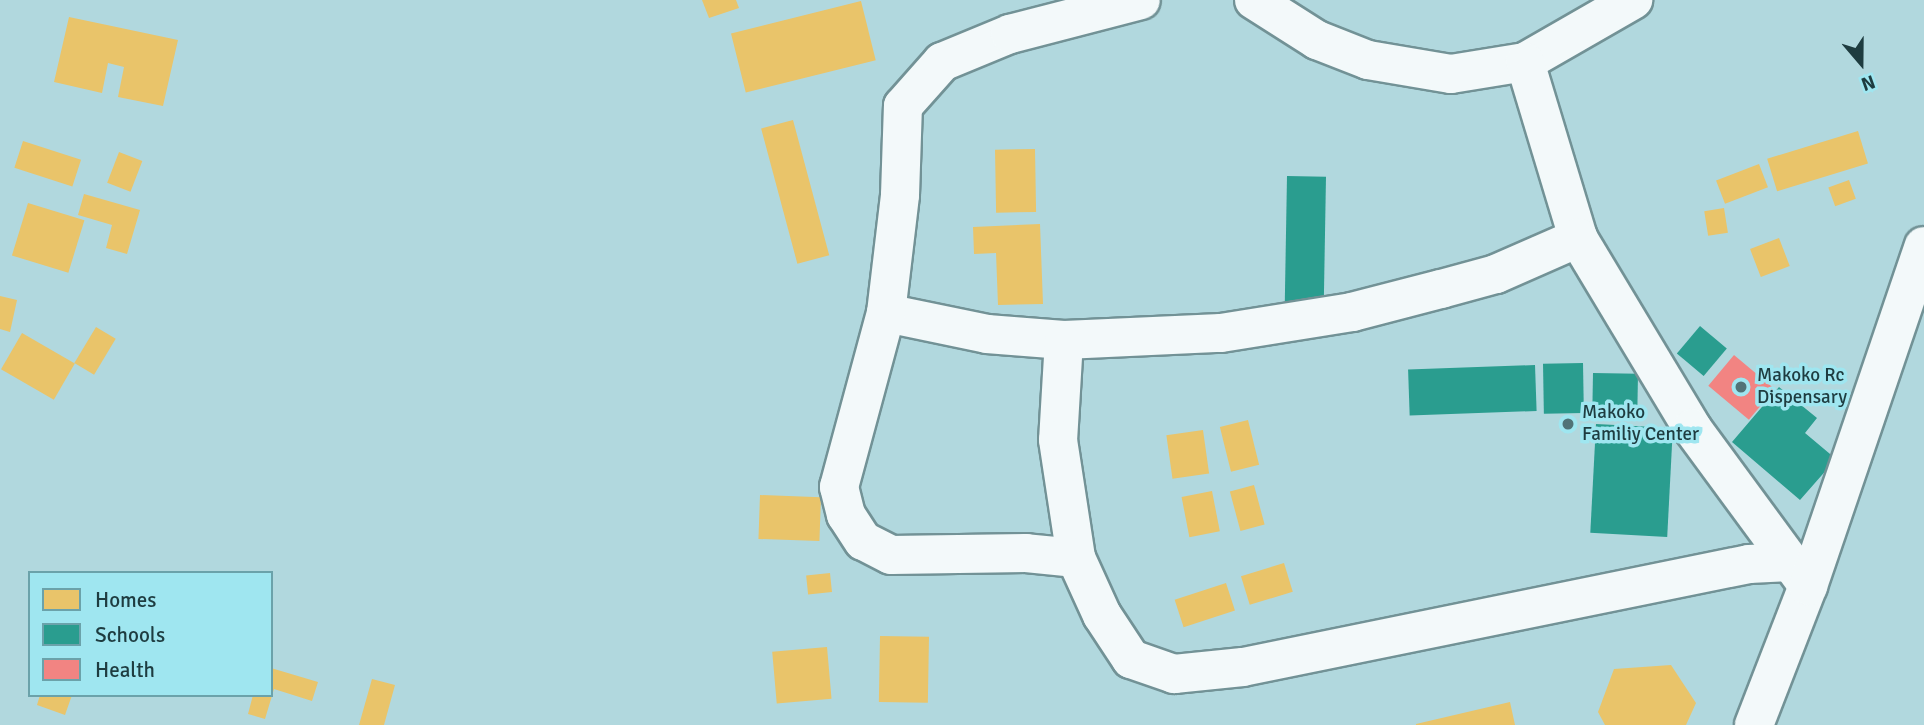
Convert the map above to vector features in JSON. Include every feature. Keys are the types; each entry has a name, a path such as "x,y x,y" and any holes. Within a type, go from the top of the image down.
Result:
{"street":[{"path":"1076,558 1026,553 891,555 863,541 846,515 839,487 886,313 900,195 903,106 916,86 942,62 1010,34 1141,0"},
{"path":"1254,0 1317,40 1368,60 1451,74 1525,62 1633,0"},
{"path":"1525,62 1578,237 1692,428 1799,574"},
{"path":"886,313 987,334 1064,340 1221,333 1352,312 1496,275 1578,237"},
{"path":"1754,725 1799,574 1924,246"},
{"path":"1064,340 1058,440 1076,558 1102,615 1131,659 1174,674 1243,667 1749,564 1799,574"}],"building: Homes":[{"path":"702,0 736,0 739,8 709,18"},
{"path":"861,1 876,60 746,93 731,33"},
{"path":"69,17 178,40 163,106 118,97 124,67 108,63 102,93 54,82"},
{"path":"793,120 829,255 797,264 761,129"},
{"path":"1858,131 1868,164 1777,191 1767,159"},
{"path":"23,141 81,160 72,186 14,168"},
{"path":"1035,149 1036,212 996,213 995,150"},
{"path":"119,152 142,161 131,192 107,183"},
{"path":"1759,164 1768,187 1725,204 1716,180"},
{"path":"1849,180 1856,199 1835,206 1828,188"},
{"path":"84,194 140,210 127,254 106,248 112,225 78,215"},
{"path":"28,203 84,220 68,273 12,256"},
{"path":"1724,208 1728,233 1708,236 1704,211"},
{"path":"1040,224 1043,304 998,305 996,253 974,254 973,227"},
{"path":"1779,238 1790,266 1761,277 1750,249"},
{"path":"0,296 17,300 10,332 0,329"},
{"path":"96,327 116,339 94,375 74,363"},
{"path":"22,333 75,364 54,400 1,369"},
{"path":"1248,420 1259,465 1231,472 1220,427"},
{"path":"1203,430 1209,474 1172,479 1166,435"},
{"path":"1254,485 1265,525 1240,531 1230,491"},
{"path":"1212,491 1220,531 1189,537 1182,497"},
{"path":"760,495 821,497 819,541 758,539"},
{"path":"1284,563 1293,592 1250,605 1241,576"},
{"path":"830,573 832,592 808,594 806,576"},
{"path":"1226,583 1235,611 1184,627 1175,600"},
{"path":"880,636 929,637 928,703 879,702"},
{"path":"827,647 832,699 777,704 772,652"},
{"path":"1671,665 1696,703 1686,725 1605,725 1598,712 1614,669"},
{"path":"273,669 318,682 312,701 274,689 273,692"},
{"path":"372,679 395,685 384,725 359,725"},
{"path":"39,697 71,697 65,715 37,705"},
{"path":"252,697 272,697 265,719 248,714"},
{"path":"1510,702 1515,725 1416,725 1416,724"}],"building: Schools":[{"path":"1287,176 1326,177 1324,312 1285,311"},
{"path":"1700,326 1727,348 1704,376 1677,354"},
{"path":"1583,363 1584,413 1544,414 1543,364"},
{"path":"1535,365 1537,411 1410,415 1408,369"},
{"path":"1593,373 1638,374 1637,418 1592,417"},
{"path":"1779,387 1817,418 1805,433 1836,459 1800,500 1732,442"},
{"path":"1596,424 1673,428 1667,537 1590,533"}],"building: Health":[{"name":"Makoko Rc Dispensary","path":"1734,355 1775,389 1749,420 1708,386"}],"place":[{"name":"Makoko Rc Dispensary","path":"1741,387"},
{"name":"Makoko Familiy Center","path":"1568,424"}]}
